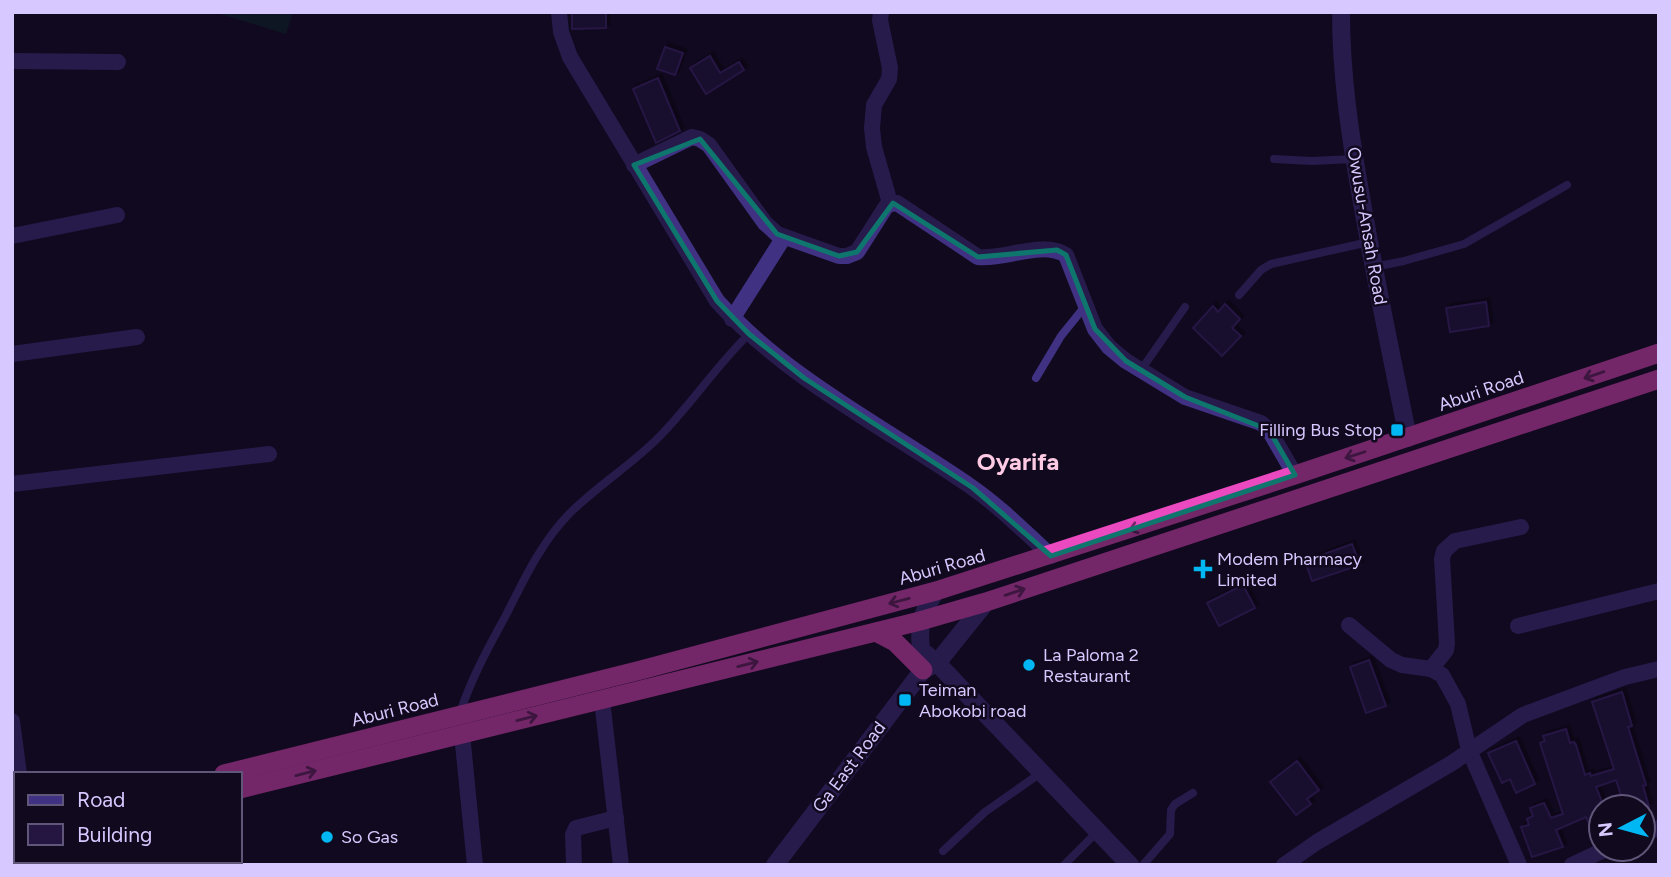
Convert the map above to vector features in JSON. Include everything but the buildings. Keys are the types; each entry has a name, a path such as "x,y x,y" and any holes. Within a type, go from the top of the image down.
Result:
{"highway":[{"name":"Aburi Road","path":"242,788 1051,556 1659,353"},
{"name":"Aburi Road","path":"234,772 461,725 602,700 920,621 986,602 1659,379"},
{"path":"876,632 927,661"}],"street":[{"path":"559,12 561,32 570,57 717,302 749,334 804,378 973,488 1051,556"},
{"name":"Owusu-Ansah Road","path":"1341,12 1346,113 1408,438"},
{"path":"634,165 692,137 700,139 709,145 765,223 784,237 839,256 857,252 890,203 874,147 872,128 874,105 889,79 890,68 880,15"},
{"path":"12,61 118,62"},
{"path":"890,203 897,203 978,257 989,258 1046,249 1057,250 1066,255 1096,329 1109,346 1185,397 1261,423 1269,430 1295,475"},
{"path":"12,236 117,215"},
{"path":"733,318 784,237"},
{"path":"12,354 136,337"},
{"path":"12,484 269,453"},
{"path":"1431,669 1446,650 1447,643 1442,559 1444,551 1455,541 1521,527"},
{"path":"936,591 920,621 927,661 1042,772 1130,865"},
{"path":"1518,626 1659,591"},
{"name":"Ga East Road","path":"775,865 927,661 986,602"},
{"path":"1349,625 1402,666 1431,669 1442,675 1458,705 1469,750 1518,865"},
{"path":"1284,865 1317,842 1452,763 1523,715 1625,677 1659,669"},
{"path":"602,700 621,865"},
{"path":"12,721 19,772"},
{"path":"461,725 475,865"},
{"path":"574,865 573,835 576,828 616,818"}],"lane":[{"path":"1274,159 1354,159"},
{"path":"1374,267 1464,244 1567,185"},
{"path":"1239,295 1261,270 1271,264 1369,242"},
{"path":"1036,378 1061,337 1086,305"},
{"path":"1141,370 1185,307"},
{"path":"461,725 473,677 527,572 550,535 571,512 658,438 749,334"},
{"path":"943,851 985,812 1042,772"},
{"path":"1143,865 1170,834 1171,810 1175,804 1193,793"},
{"path":"1064,865 1098,831"}],"highlighted area":[{"path":"700,139 777,234 839,256 857,252 893,203 978,257 1057,250 1066,255 1095,329 1126,361 1185,397 1269,430 1295,475 1051,556 973,488 804,378 749,334 717,301 634,165"}],"green space":[{"path":"214,12 293,12 286,34"}],"place":[{"name":"Filling Bus Stop","path":"1397,430"},
{"name":"Modem Pharmacy Limited","path":"1203,569"},
{"name":"La Paloma 2 Restaurant","path":"1029,665"},
{"name":"Teiman Abokobi road","path":"905,700"},
{"name":"So Gas","path":"327,837"}],"district":[{"name":"Oyarifa","path":"1018,462"}]}
